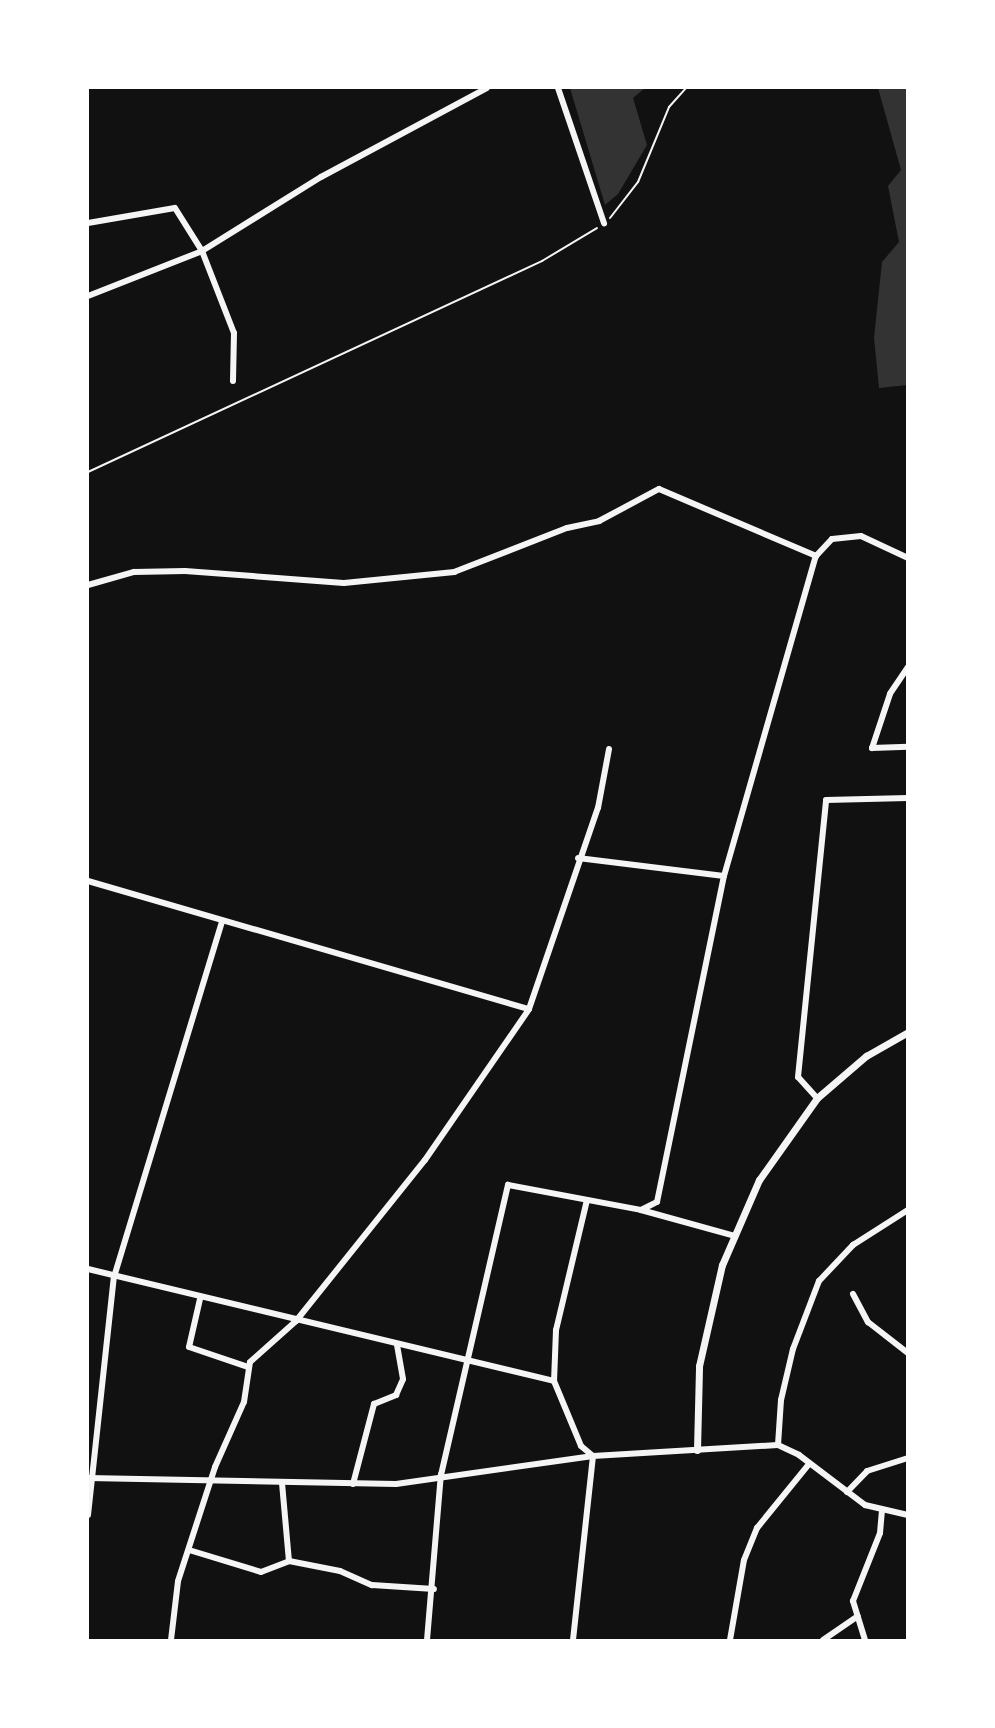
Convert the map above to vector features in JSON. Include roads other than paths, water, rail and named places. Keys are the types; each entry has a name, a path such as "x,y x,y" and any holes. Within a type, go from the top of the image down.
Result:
{"street":[{"path":"88,296 202,251 321,177 487,88"},
{"path":"558,88 604,223"},
{"path":"88,223 175,208 202,251 234,333 233,381"},
{"path":"88,585 134,572 185,570 344,583 454,572 568,528 599,521 659,489 816,555"},
{"path":"641,1210 657,1202 724,876 816,555 832,539 861,536 908,558"},
{"path":"908,667 890,694 872,748 908,747"},
{"path":"172,1640 178,1581 210,1482 244,1402 248,1367 296,1321 425,1160 529,1009 598,808 609,749"},
{"path":"817,1098 797,1077 826,800 908,798"},
{"path":"579,858 724,876"},
{"path":"88,881 529,1009"},
{"path":"88,1515 114,1277 222,922"},
{"path":"697,1450 699,1366 722,1265 759,1180 817,1098 866,1056 908,1032"},
{"path":"427,1640 434,1589 431,1562 442,1475 508,1185 641,1210 735,1236"},
{"path":"587,1200 555,1330 554,1381 581,1447 593,1456"},
{"path":"778,1446 781,1400 793,1349 819,1281 853,1245 908,1210"},
{"path":"88,1269 554,1381"},
{"path":"853,1294 868,1322 908,1353"},
{"path":"200,1298 189,1348 248,1367"},
{"path":"353,1484 374,1404 396,1395 403,1379 397,1345"},
{"path":"91,1479 396,1485 442,1475 593,1456 778,1446 809,1464 847,1492 883,1511 908,1514"},
{"path":"573,1640 593,1456"},
{"path":"847,1492 867,1471 908,1458"},
{"path":"730,1640 742,1570 757,1528 809,1464"},
{"path":"282,1483 289,1561"},
{"path":"865,1640 858,1616 855,1589 880,1533 883,1511"},
{"path":"189,1550 261,1572 289,1561 340,1571 372,1585 434,1589"},
{"path":"823,1640 858,1616"}]}
